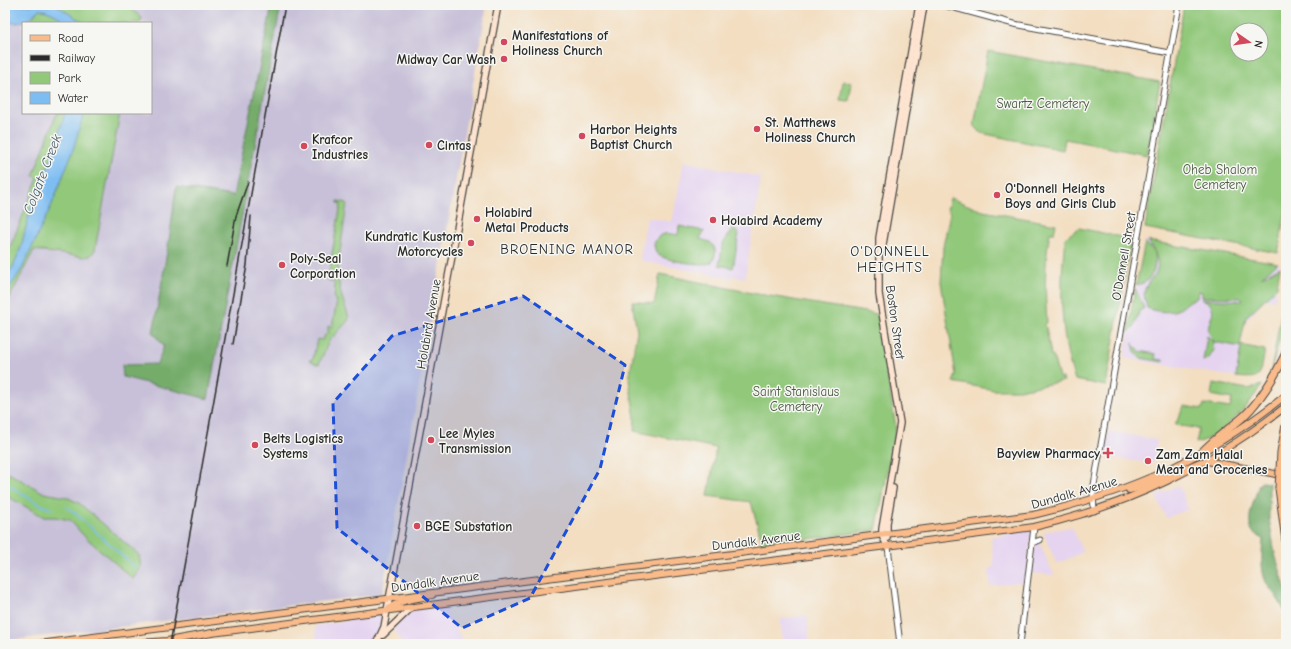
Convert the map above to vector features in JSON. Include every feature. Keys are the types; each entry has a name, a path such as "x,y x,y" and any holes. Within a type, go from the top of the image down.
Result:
{"highway":[{"path":"1201,453 1212,441 1242,417 1256,403 1274,378 1286,353"},
{"path":"1286,425 1281,452 1279,488 1286,541"}],"main road":[{"name":"Holabird Avenue","path":"377,642 384,627 390,598 498,5"},
{"name":"Boston Street","path":"889,345 878,283 879,238 920,5"},
{"name":"Boston Street","path":"888,547 884,535 900,427 883,294 882,250 924,5"},
{"name":"Dundalk Avenue","path":"39,644 1021,517 1123,490 1201,453 1241,430 1286,395"},
{"name":"Dundalk Avenue","path":"126,644 167,641 203,635 1034,527 1094,511 1150,490 1207,461 1255,430 1286,406"},
{"path":"1123,490 1132,490 1188,466 1207,461 1286,476"},
{"path":"387,611 391,606 399,602 419,599 453,590"},
{"path":"377,642 411,608"}],"street":[{"path":"944,5 1014,24 1170,53"},
{"name":"O'Donnell Street","path":"1094,511 1093,499 1096,473 1179,5"},
{"path":"1020,644 1034,527"},
{"path":"1032,543 1040,540"},
{"path":"888,547 900,644"}],"highlighted area":[{"path":"523,296 625,365 600,469 530,598 462,628 337,528 333,403 392,336"}],"shaded area":[{"path":"127,5 487,5 382,594 5,641 5,495 44,517 55,517 70,520 83,535 132,579 141,567 54,495 44,493 5,471 5,307 34,250 83,257 93,253 120,114 152,114 152,22 140,22 142,18"},
{"path":"5,21 22,23 22,114 57,114 33,176 38,177 6,260"},
{"name":"Holabird Academy","path":"684,161 761,177 745,278 732,276 731,278 641,261 640,258 647,217 672,222"},
{"path":"1145,240 1280,264 1275,299 1264,300 1244,323 1236,377 1124,358"},
{"path":"1109,431 1157,440 1153,464 1105,456"},
{"path":"1179,485 1188,509 1166,518 1156,496"},
{"path":"1072,527 1083,552 1057,564 1043,532"},
{"path":"1032,529 1026,581 990,586 989,568 994,567 991,537"},
{"path":"1036,543 1040,544 1054,575 1031,573"},
{"path":"445,606 445,610 464,642 460,644 403,644 394,629 409,610"},
{"path":"385,614 378,633 371,644 317,644 315,626"},
{"path":"807,615 810,644 783,644 780,619"}],"green space":[{"path":"41,5 127,5 142,18 140,22 28,21 33,17"},
{"path":"272,5 281,5 208,399 123,377 122,365 157,364 164,346 153,333 170,234 176,187 233,196"},
{"name":"Oheb Shalom Cemetery","path":"1184,5 1286,5 1286,209 1278,253 1145,228"},
{"name":"Swartz Cemetery","path":"988,51 1160,82 1147,155 1065,139 1063,150 981,133 974,125"},
{"path":"843,81 852,83 849,101 840,100"},
{"path":"57,114 120,114 95,250 90,256 83,257 34,250 5,307 5,260 38,178 33,176"},
{"path":"950,198 983,211 1056,224 1054,233 1050,233 1048,244 1045,289 1047,323 1044,326 1046,327 1051,355 1053,356 1059,378 1062,378 1064,381 1019,390 994,390 953,382 956,375 941,282 943,247 950,213 947,210"},
{"path":"338,201 347,203 337,273 341,294 349,318 329,341 319,364 317,364 309,360 313,359 317,339 323,340 324,336 328,333 328,326 332,327 337,300 334,299 334,282 328,280 331,262 327,261 331,259 341,204 338,203"},
{"path":"679,226 704,231 700,239 710,242 715,249 715,254 711,263 699,264 682,262 660,256 656,253 654,245 657,238 663,234 678,235"},
{"path":"1079,228 1131,239 1106,386 1075,380 1063,328 1062,274 1065,238"},
{"path":"732,229 739,233 733,268 719,265 723,244"},
{"path":"1148,241 1278,263 1262,276 1280,267 1277,287 1246,317 1240,345 1265,350 1259,374 1252,378 1236,377 1241,347 1214,342 1208,331 1213,309 1208,302 1202,299 1242,301 1242,298 1202,297 1202,292 1198,291 1197,298 1177,310 1164,312 1147,308 1144,292 1154,276 1157,267 1157,258"},
{"path":"1145,242 1155,253 1153,273 1147,281 1136,285"},
{"name":"Saint Stanislaus Cemetery","path":"660,274 752,293 877,314 896,428 876,530 763,545 751,502 708,496 716,448 634,431 635,418 629,380 637,331 632,301 654,304"},
{"path":"1286,285 1286,316 1271,371"},
{"path":"1135,288 1144,308 1139,312 1137,320 1128,332"},
{"path":"1207,336 1212,340 1214,350 1209,358 1203,361"},
{"path":"1133,343 1134,347 1138,348 1139,351 1156,354 1155,359 1163,360 1163,362 1140,358 1135,352"},
{"path":"1213,383 1248,389 1262,385 1242,411 1225,428 1206,440 1196,443 1199,429 1175,425 1184,406 1202,409 1204,404 1230,408 1232,399 1211,395"},
{"path":"5,471 44,493 66,497 79,503 139,555 141,567 133,579 83,535 70,520 55,517 44,517 5,495"},
{"path":"1262,482 1269,483 1269,518 1275,554 1286,590 1286,617 1285,612 1264,577 1262,561 1263,539 1253,532 1250,524 1252,506 1259,484"}],"water":[{"path":"5,5 56,5 82,22 63,22 53,14 39,9 24,21 15,23 5,21"},
{"name":"Colgate Creek","path":"65,114 84,114 72,153 52,204 22,269 5,295 5,277 13,267 21,247 31,207 51,160"}],"waterway":[{"name":"Colgate Creek","path":"5,483 39,504 51,509"},
{"name":"Colgate Creek","path":"67,507 136,568"}],"railway":[{"path":"170,644 285,5"},
{"path":"227,266 236,216 248,182"},
{"path":"233,344 247,265 251,216"}],"place":[{"name":"Manifestations of Holiness Church","path":"504,42"},
{"name":"Midway Car Wash","path":"504,59"},
{"name":"St. Matthews Holiness Church","path":"757,129"},
{"name":"Harbor Heights Baptist Church","path":"582,136"},
{"name":"Cintas","path":"429,145"},
{"name":"Krafcor Industries","path":"304,146"},
{"name":"O'Donnell Heights Boys and Girls Club","path":"997,195"},
{"name":"Holabird Metal Products","path":"477,219"},
{"name":"Holabird Academy","path":"713,220"},
{"name":"Kundratic Kustom Motorcycles","path":"471,243"},
{"name":"Poly-Seal Corporation","path":"282,265"},
{"name":"Lee Myles Transmission","path":"431,440"},
{"name":"Belts Logistics Systems","path":"255,445"},
{"name":"Bayview Pharmacy","path":"1108,453"},
{"name":"Zam Zam Halal Meat and Groceries","path":"1148,461"},
{"name":"BGE Substation","path":"417,526"}],"district":[{"name":"BROENING MANOR","path":"567,249"},
{"name":"O'DONNELL HEIGHTS","path":"890,260"}]}
